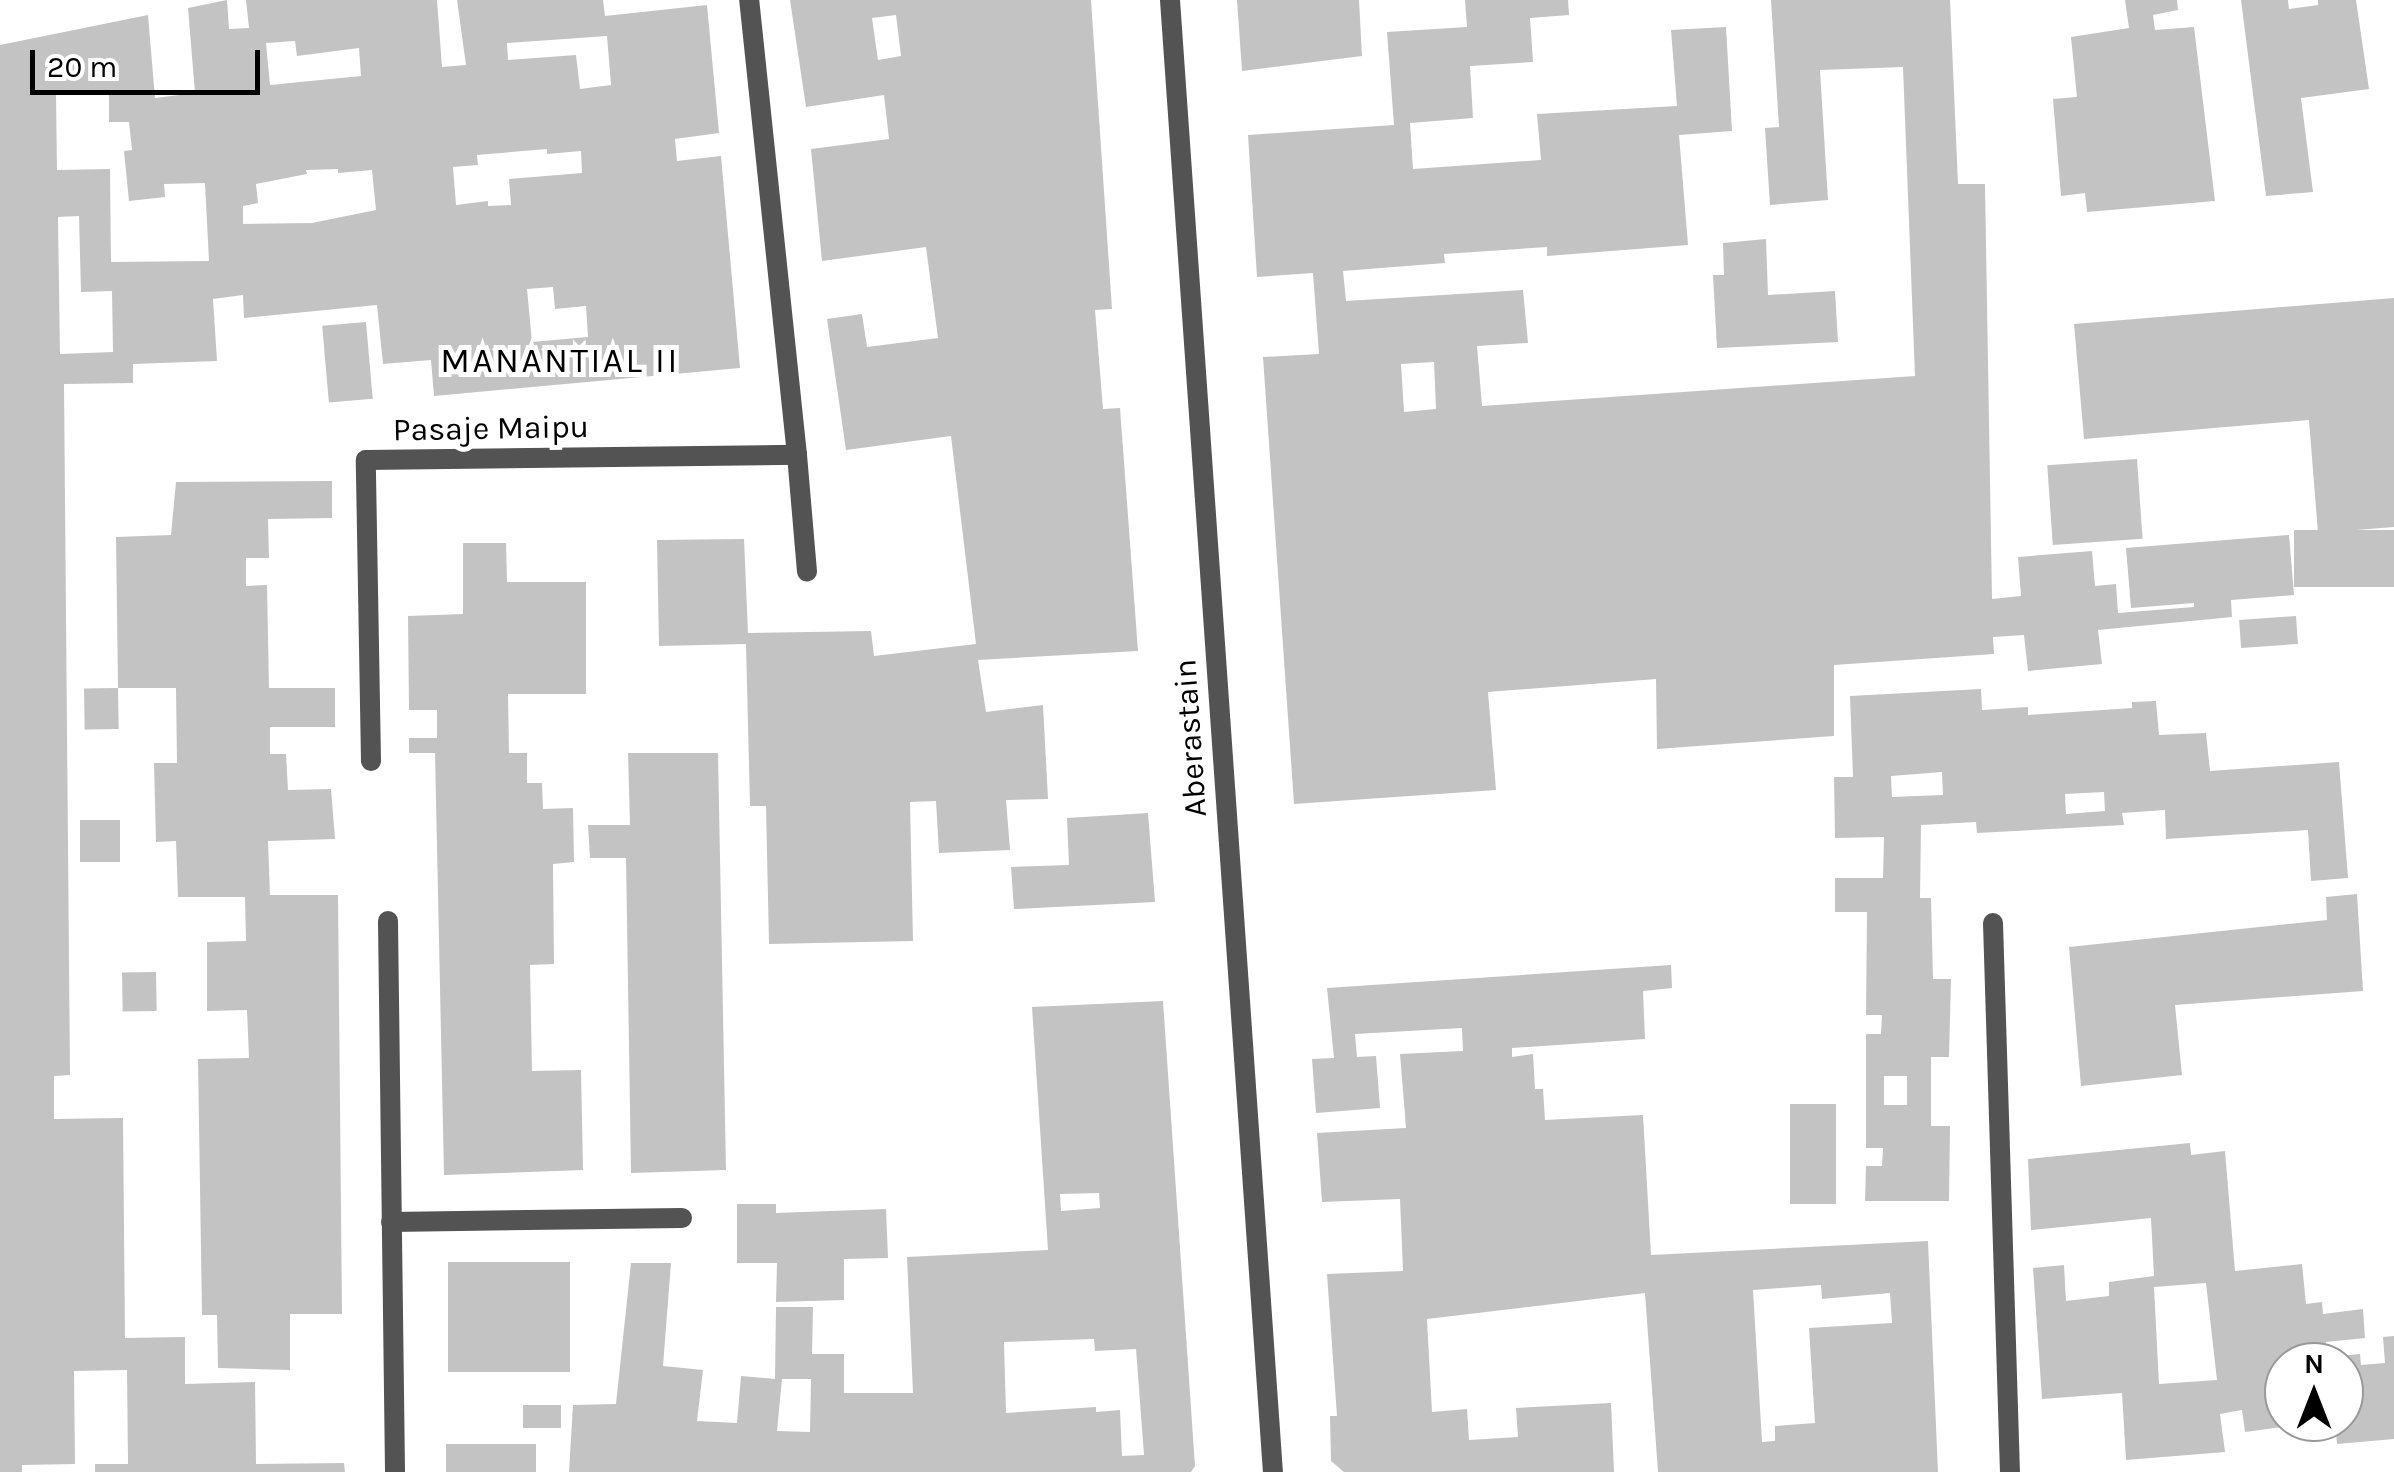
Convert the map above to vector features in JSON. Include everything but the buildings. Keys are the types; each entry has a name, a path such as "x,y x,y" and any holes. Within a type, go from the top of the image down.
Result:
{"street":[{"path":"749,0 808,572"},
{"name":"Aberastain","path":"1170,0 1273,1472"},
{"name":"Pasaje Maipu","path":"370,760 366,460 796,455"},
{"path":"388,921 394,1472"},
{"path":"1993,923 2010,1472"},
{"path":"391,1222 682,1218"}],"district":[{"name":"MANANTIAL II","path":"560,361"}]}
